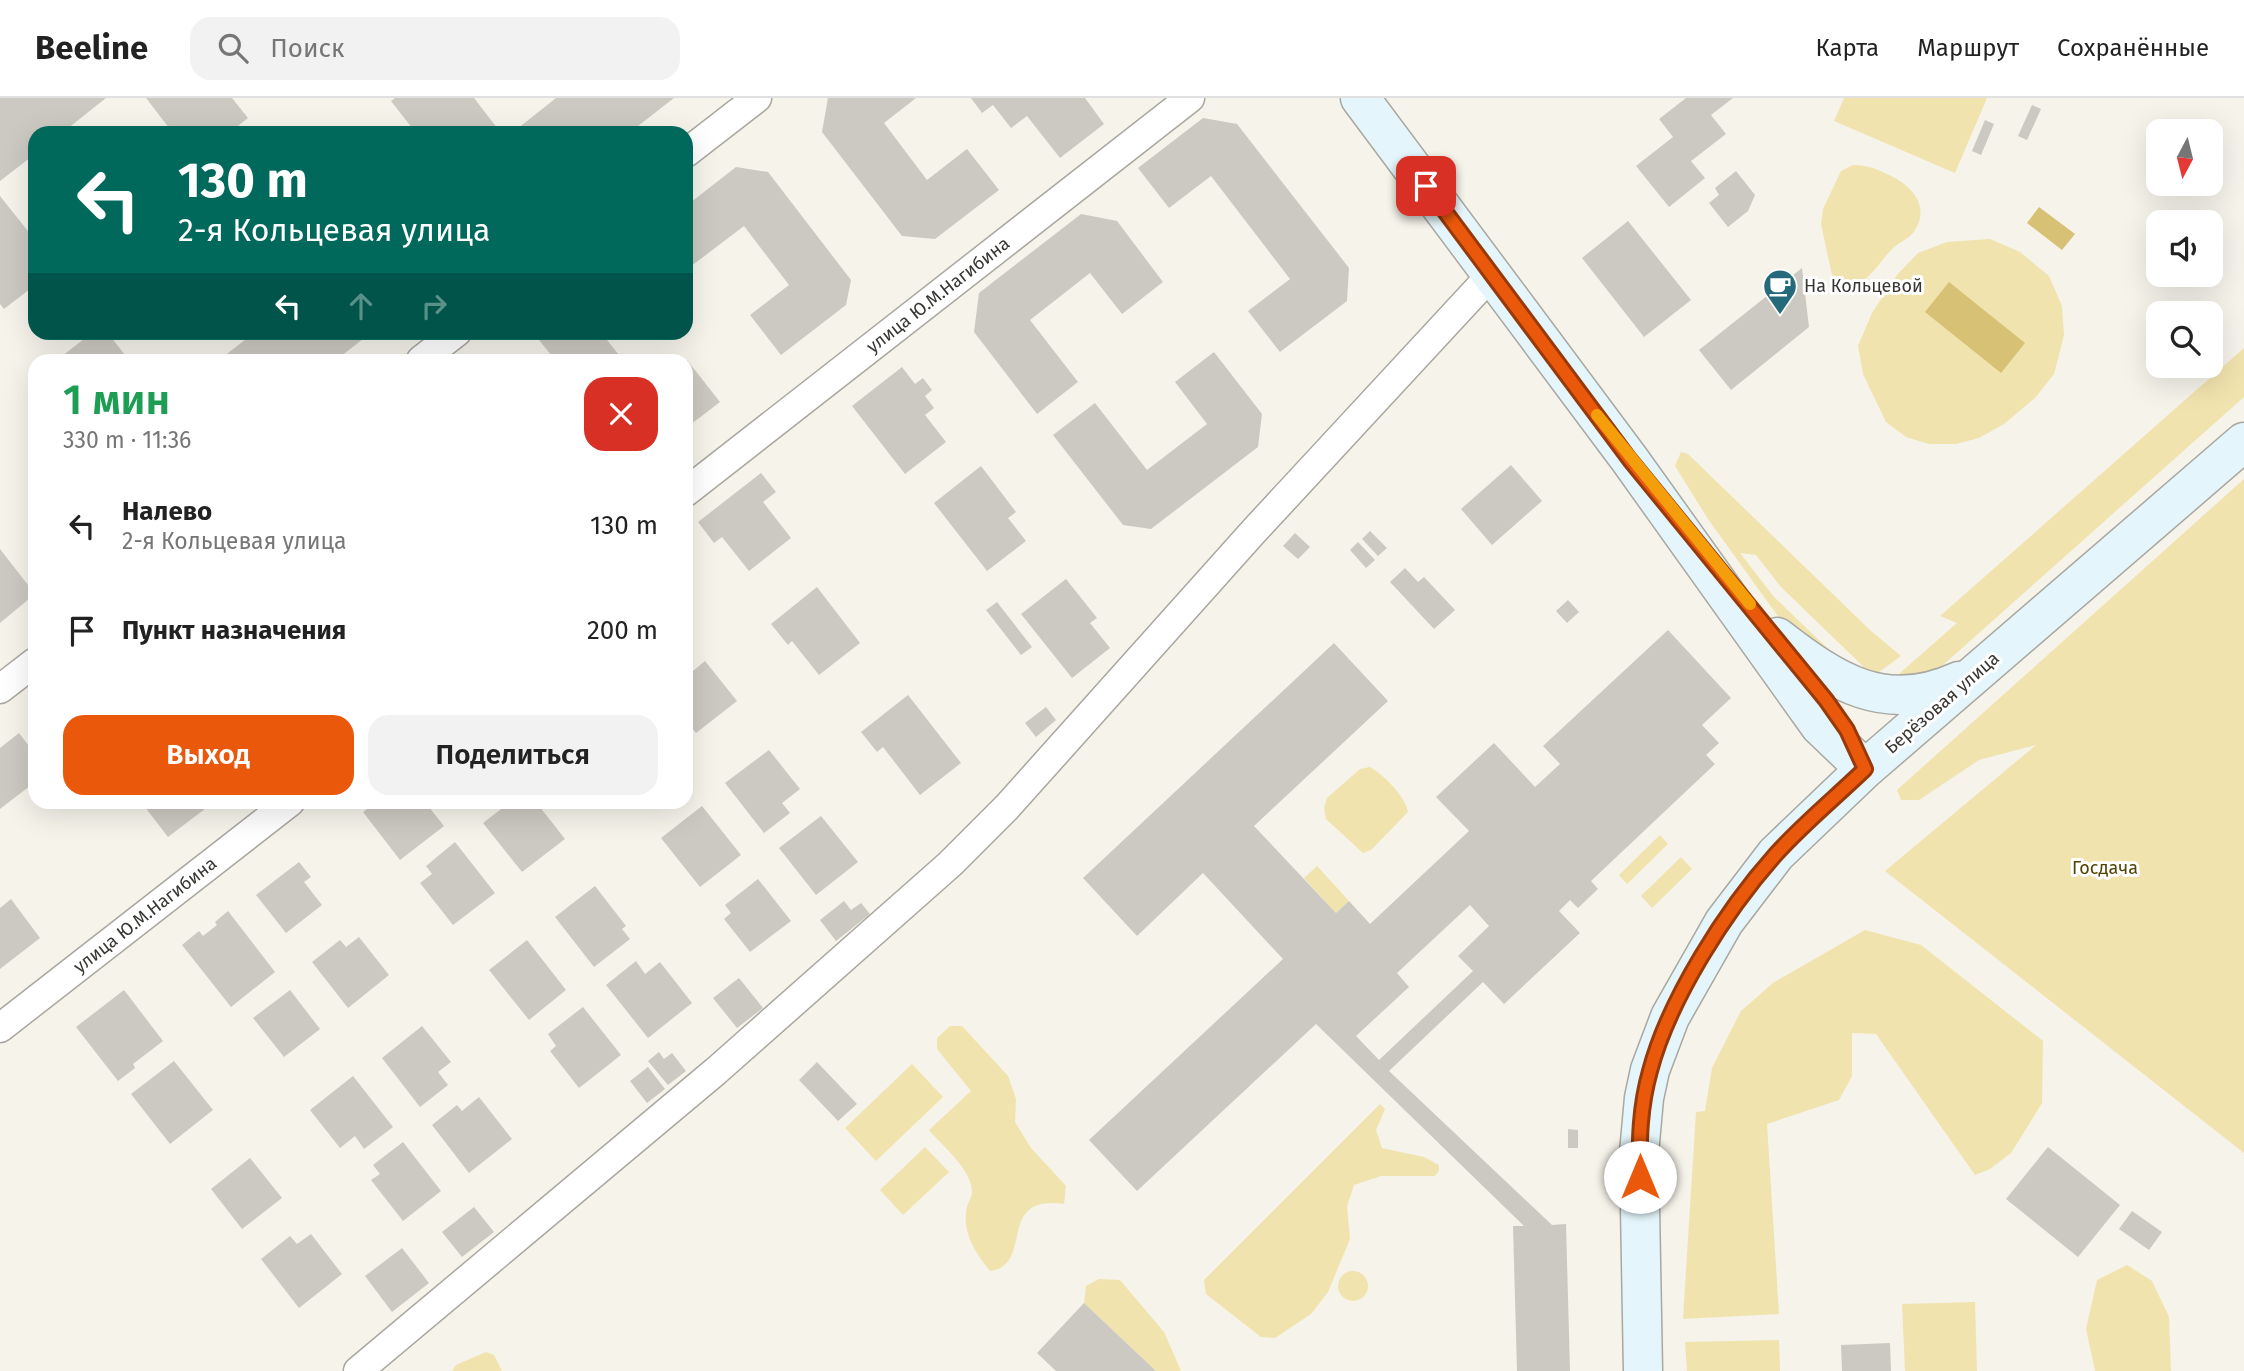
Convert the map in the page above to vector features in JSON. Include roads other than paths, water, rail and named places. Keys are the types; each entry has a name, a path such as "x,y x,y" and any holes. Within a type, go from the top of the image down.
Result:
{"main road":[{"path":"1360,98 1630,460 1820,726 1865,769"},
{"name":"Берёзовая улица","path":"1643,1371 1640,1118 1658,1046 1688,984 1724,922 1776,854 1865,769 2244,442"},
{"path":"1630,460 1777,637 1836,713 1865,769"},
{"path":"1777,637 1835,678 1863,691 1920,694 1947,687 1974,675"}],"street":[{"path":"693,148 757,98"},
{"name":"улица Ю.М.Нагибина","path":"693,487 1190,98"},
{"path":"358,1371 716,1070 950,864 1007,807 1245,541 1492,274"},
{"path":"429,354 447,340"},
{"path":"0,689 28,667"},
{"name":"улица Ю.М.Нагибина","path":"0,1028 281,809"}],"place":[{"name":"На Кольцевой","path":"1780,316"}],"park label":[{"name":"Госдача","path":"2105,868"}]}
